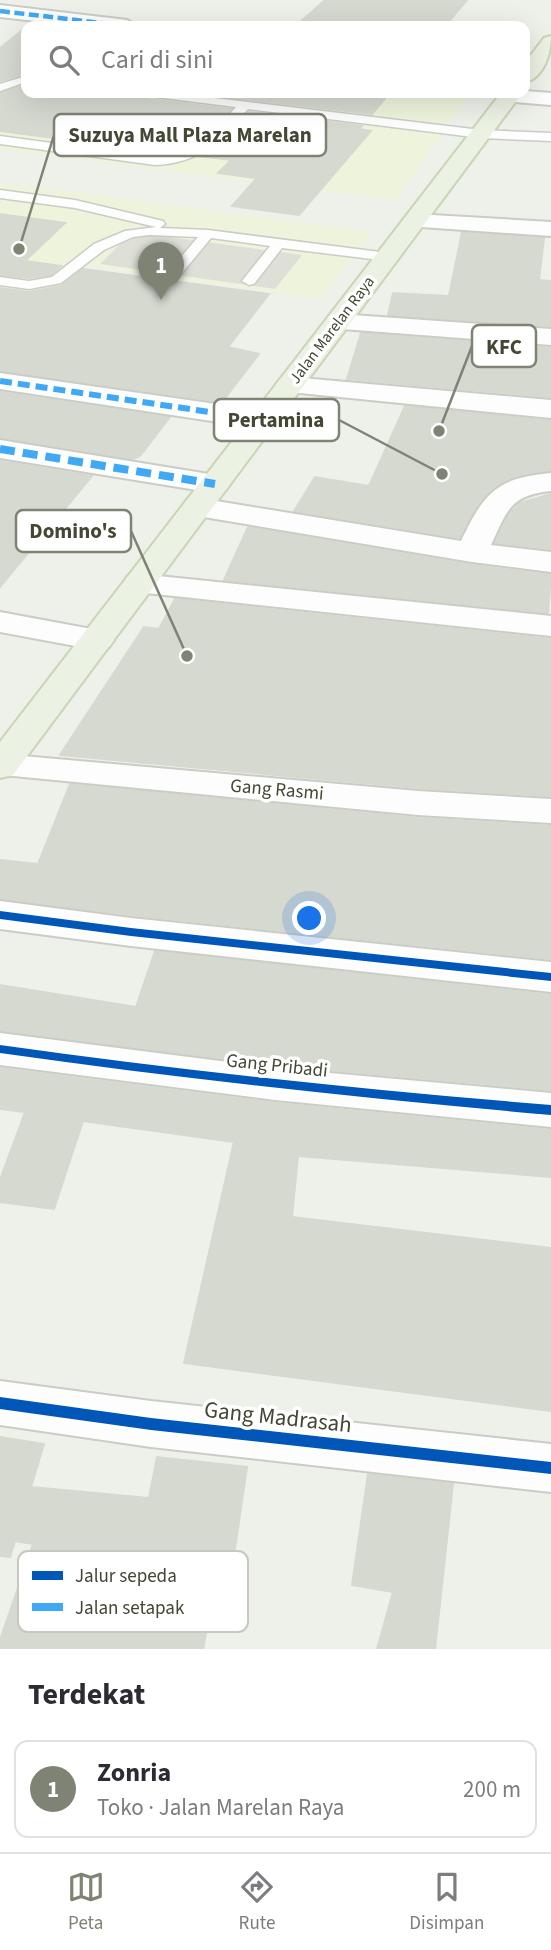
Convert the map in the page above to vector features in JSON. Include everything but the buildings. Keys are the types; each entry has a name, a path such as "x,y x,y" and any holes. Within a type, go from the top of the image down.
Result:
{"main road":[{"name":"Jalan Marelan Raya","path":"530,72 551,42"},
{"name":"Jalan Marelan Raya","path":"1,766 510,98"}],"street":[{"path":"0,11 85,21"},
{"path":"530,79 551,99"},
{"path":"415,221 551,229"},
{"path":"338,322 551,337"},
{"path":"0,381 264,420"},
{"path":"290,385 551,408"},
{"path":"0,449 472,552 551,562"},
{"path":"472,552 499,497 518,486 551,482"},
{"path":"139,584 551,626"},
{"path":"0,622 97,640"},
{"name":"Gang Rasmi","path":"1,766 418,803 551,811"},
{"path":"0,915 551,978"},
{"name":"Gang Pribadi","path":"0,1049 126,1067 404,1098 551,1110"},
{"name":"Gang Madrasah","path":"0,1403 151,1424 551,1468"}],"lane":[{"path":"0,88 21,80"},
{"path":"187,98 481,134 551,137"},
{"path":"0,140 155,161 177,161 198,152 244,105"},
{"path":"0,194 75,204 118,216 208,234 279,243 291,249 386,259"},
{"path":"0,281 29,285 56,280 99,247 130,234 149,231 208,234"},
{"path":"177,270 208,234"},
{"path":"249,281 279,243"}],"shaded area":[{"path":"21,70 21,98 467,98 395,200 0,149 0,85"},
{"path":"0,182 372,232 321,299 90,266 61,296 0,287"},
{"path":"132,232 302,255 275,289 100,264"}],"marked path":[{"path":"0,11 85,21"},
{"path":"0,381 264,420"},
{"path":"0,449 215,484"}],"cycle path":[{"path":"0,915 131,932 551,977"},
{"path":"0,1049 275,1084 551,1110"},
{"path":"0,1403 151,1424 551,1468"}],"place":[{"name":"Suzuya Mall Plaza Marelan","path":"19,249"},
{"name":"Zonria","path":"161,300"},
{"name":"KFC","path":"439,431"},
{"name":"Pertamina","path":"442,474"},
{"name":"Domino's","path":"187,656"}]}
